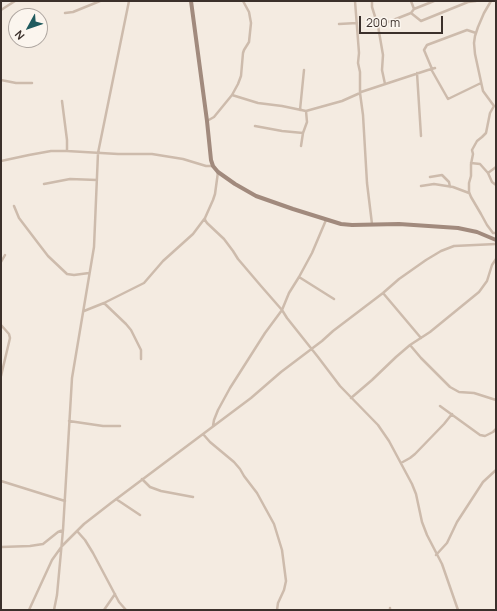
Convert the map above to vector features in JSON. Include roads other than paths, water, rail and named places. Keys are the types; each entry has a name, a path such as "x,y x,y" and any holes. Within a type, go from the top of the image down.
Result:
{"street":[{"path":"1,10 15,1"},
{"path":"66,13 73,12 100,1"},
{"path":"54,610 62,546 72,378 94,247 98,153 129,1"},
{"path":"191,1 208,121 211,160 212,166 218,172 256,196 341,224 399,224 458,228 477,232 496,240"},
{"path":"208,121 214,117 232,95 241,76 243,53 249,42 251,23 249,12 243,1"},
{"path":"355,1 360,92 365,138 367,183 372,224"},
{"path":"372,1 383,55 382,70 385,84"},
{"path":"411,1 414,9"},
{"path":"378,26 411,13 414,9 434,1"},
{"path":"411,13 421,21 468,2 476,1"},
{"path":"491,1 474,36 474,43 483,91 494,106 490,113 486,133 472,150 473,154 469,183 470,193 487,225 493,233 496,233"},
{"path":"339,24 357,23"},
{"path":"476,33 467,30 427,45 424,50 448,98 481,83"},
{"path":"232,95 258,103 306,111 342,101 360,92 433,69"},
{"path":"300,110 304,70"},
{"path":"418,73 422,136"},
{"path":"1,80 32,84"},
{"path":"62,101 67,151"},
{"path":"301,146 303,133 307,122 306,111"},
{"path":"255,126 303,133"},
{"path":"1,161 52,152 67,151 152,154 212,166"},
{"path":"471,163 480,164 488,173 492,182 496,185"},
{"path":"488,173 496,167"},
{"path":"83,312 144,283 163,261 193,234 205,218 215,194 218,172"},
{"path":"430,177 442,176 449,182 451,187"},
{"path":"44,184 74,178 97,180"},
{"path":"420,186 434,184 451,187 470,193"},
{"path":"14,206 19,218 56,265 67,274 74,275 89,273"},
{"path":"205,218 207,223 224,239 238,259 282,310 340,386 385,434 416,494 422,522 427,536 442,564 458,610"},
{"path":"214,426 214,420 218,410 233,383 265,333 282,310 312,253 323,230 326,219"},
{"path":"29,610 52,560 62,546 77,531 116,499 251,398 333,331 417,266 441,251 454,246 496,244"},
{"path":"1,262 5,255"},
{"path":"351,398 410,345 430,332 479,292 487,281 492,265 496,259"},
{"path":"299,277 334,299"},
{"path":"383,293 421,338"},
{"path":"104,303 131,330 142,350 141,359"},
{"path":"1,325 9,334 10,338 3,362 1,376"},
{"path":"410,345 450,387 459,392 474,393 496,400"},
{"path":"440,406 480,435 486,436 493,432 496,428"},
{"path":"401,463 415,454 452,414"},
{"path":"69,421 103,426 120,426"},
{"path":"203,434 240,469 257,493 274,524 282,550 286,581 284,590 278,602 277,610"},
{"path":"436,555 447,543 457,522 483,482 495,471"},
{"path":"495,471 496,476"},
{"path":"142,480 150,487 161,491 193,497"},
{"path":"1,481 65,501"},
{"path":"116,499 140,514"},
{"path":"1,547 42,544 63,530"},
{"path":"77,531 85,540 119,602 126,610"},
{"path":"104,610 115,594"}]}
